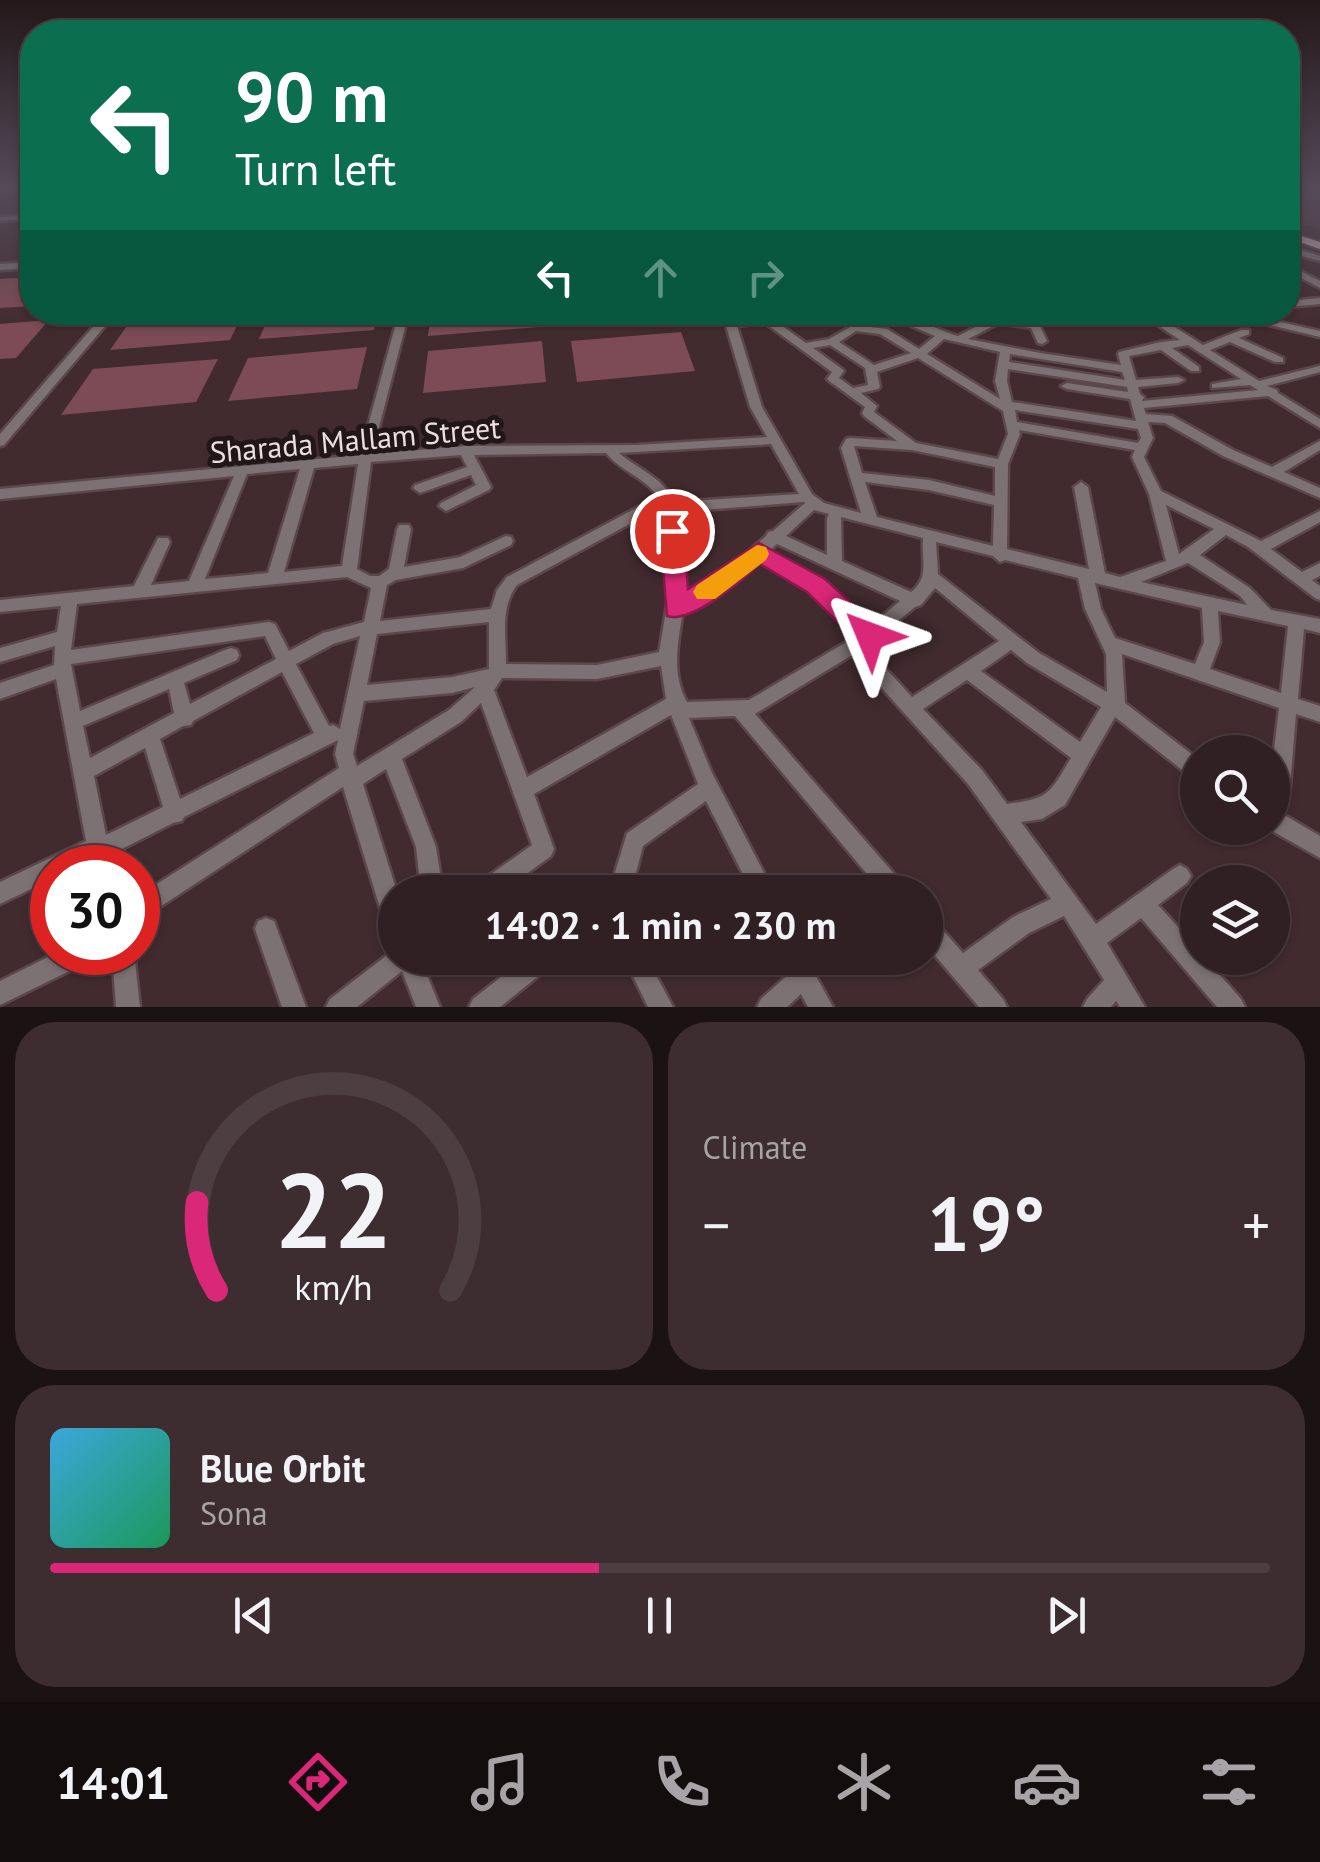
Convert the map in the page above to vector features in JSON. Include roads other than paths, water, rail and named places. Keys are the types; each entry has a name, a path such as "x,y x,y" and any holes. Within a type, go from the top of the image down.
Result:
{"street":[{"path":"0,442 101,325"},
{"path":"349,571 365,456 400,325"},
{"path":"728,325 742,388 806,504 834,518 1000,554"},
{"path":"774,325 838,371 833,379 872,407 868,413 912,446"},
{"path":"914,325 961,338 1005,359 1139,404 1272,473 1320,493"},
{"path":"961,338 980,325"},
{"path":"1030,325 1042,341"},
{"path":"1160,325 1258,382 1320,424"},
{"path":"1165,329 1172,325"},
{"path":"1287,325 1320,334"},
{"path":"1296,325 1298,329"},
{"path":"806,346 832,342 847,330 872,328 920,354 1010,414 1140,447 1147,445 1124,352 1187,342"},
{"path":"1202,349 1246,332"},
{"path":"871,370 920,354 943,334"},
{"path":"1231,338 1279,360"},
{"path":"832,342 871,370 874,387 850,392"},
{"path":"1162,345 1195,370"},
{"path":"1005,359 1127,369"},
{"path":"1000,554 1002,464 1012,444 1010,414 1001,381 1005,359"},
{"path":"1216,386 1320,369"},
{"path":"1085,408 1139,404 1178,380"},
{"path":"1067,386 1139,404"},
{"path":"1010,414 1274,392"},
{"name":"Sharada Mallam Street","path":"0,493 440,446 636,444 769,437"},
{"name":"Sharada Mallam Street","path":"0,493 241,474 365,456 465,450 609,449 769,437"},
{"path":"871,521 860,477 847,448 850,442 912,446 1002,464"},
{"path":"1272,473 1320,445"},
{"path":"1140,447 1138,457 1156,494 1174,564"},
{"path":"609,449 621,463 658,486 668,505 676,608 667,658 688,747 754,875"},
{"path":"446,506 484,487 465,450"},
{"path":"274,580 308,466"},
{"path":"420,488 476,469"},
{"path":"194,588 241,474"},
{"path":"860,477 929,486 1001,502"},
{"path":"1003,815 1052,804 1114,706 1110,643 1092,609 1081,487"},
{"path":"1156,494 1259,549 1320,594"},
{"path":"676,608 724,581 806,504"},
{"path":"510,875 543,852 521,791 491,679 498,615 509,582 626,516 668,505 806,504 1119,583 1320,626"},
{"path":"1259,549 1320,516"},
{"path":"834,518 835,563"},
{"path":"380,875 349,777 346,729 359,694 370,628 404,529"},
{"path":"1119,583 1191,557 1224,529"},
{"path":"773,536 915,601"},
{"path":"521,791 679,706 741,710 862,641 915,601 931,578 928,540"},
{"path":"0,606 349,571 366,583 464,562 506,541"},
{"path":"139,593 163,542"},
{"path":"759,552 816,586 862,641 1068,902 1133,1007"},
{"path":"1191,557 1244,592 1265,613"},
{"path":"1301,579 1320,569"},
{"path":"931,578 1056,674 1114,706 1180,757"},
{"path":"70,599 62,637 62,663 96,845"},
{"path":"1200,674 1212,642 1209,602"},
{"path":"84,771 151,739 329,638 370,628 498,615"},
{"path":"1284,735 1297,620"},
{"path":"0,691 62,663 260,628 272,632 288,658 324,735"},
{"path":"0,655 62,637"},
{"path":"911,707 1012,641"},
{"path":"1110,643 1320,714"},
{"path":"72,722 232,655"},
{"path":"359,694 597,672 667,658"},
{"path":"968,671 1084,756"},
{"path":"160,894 455,716 491,679"},
{"path":"175,680 185,719"},
{"path":"741,710 880,875"},
{"path":"117,845 324,735 346,729"},
{"path":"151,739 175,814"},
{"path":"391,756 426,847 430,875"},
{"path":"625,875 634,840 709,788"},
{"path":"1290,827 1320,848"},
{"path":"1094,940 1180,876"},
{"path":"0,893 30,879"},
{"path":"963,967 1021,924 1068,902"},
{"path":"1144,905 1233,1007"},
{"path":"266,929 294,1007"},
{"path":"943,946 995,1007"},
{"path":"0,993 37,975"},
{"path":"125,975 128,1007"},
{"path":"338,1007 378,975"},
{"path":"416,975 428,1007"},
{"path":"481,1007 521,975"},
{"path":"644,975 661,1007"},
{"path":"770,1007 793,975"},
{"path":"803,975 820,1007"},
{"path":"1095,1007 1118,982"}]}
